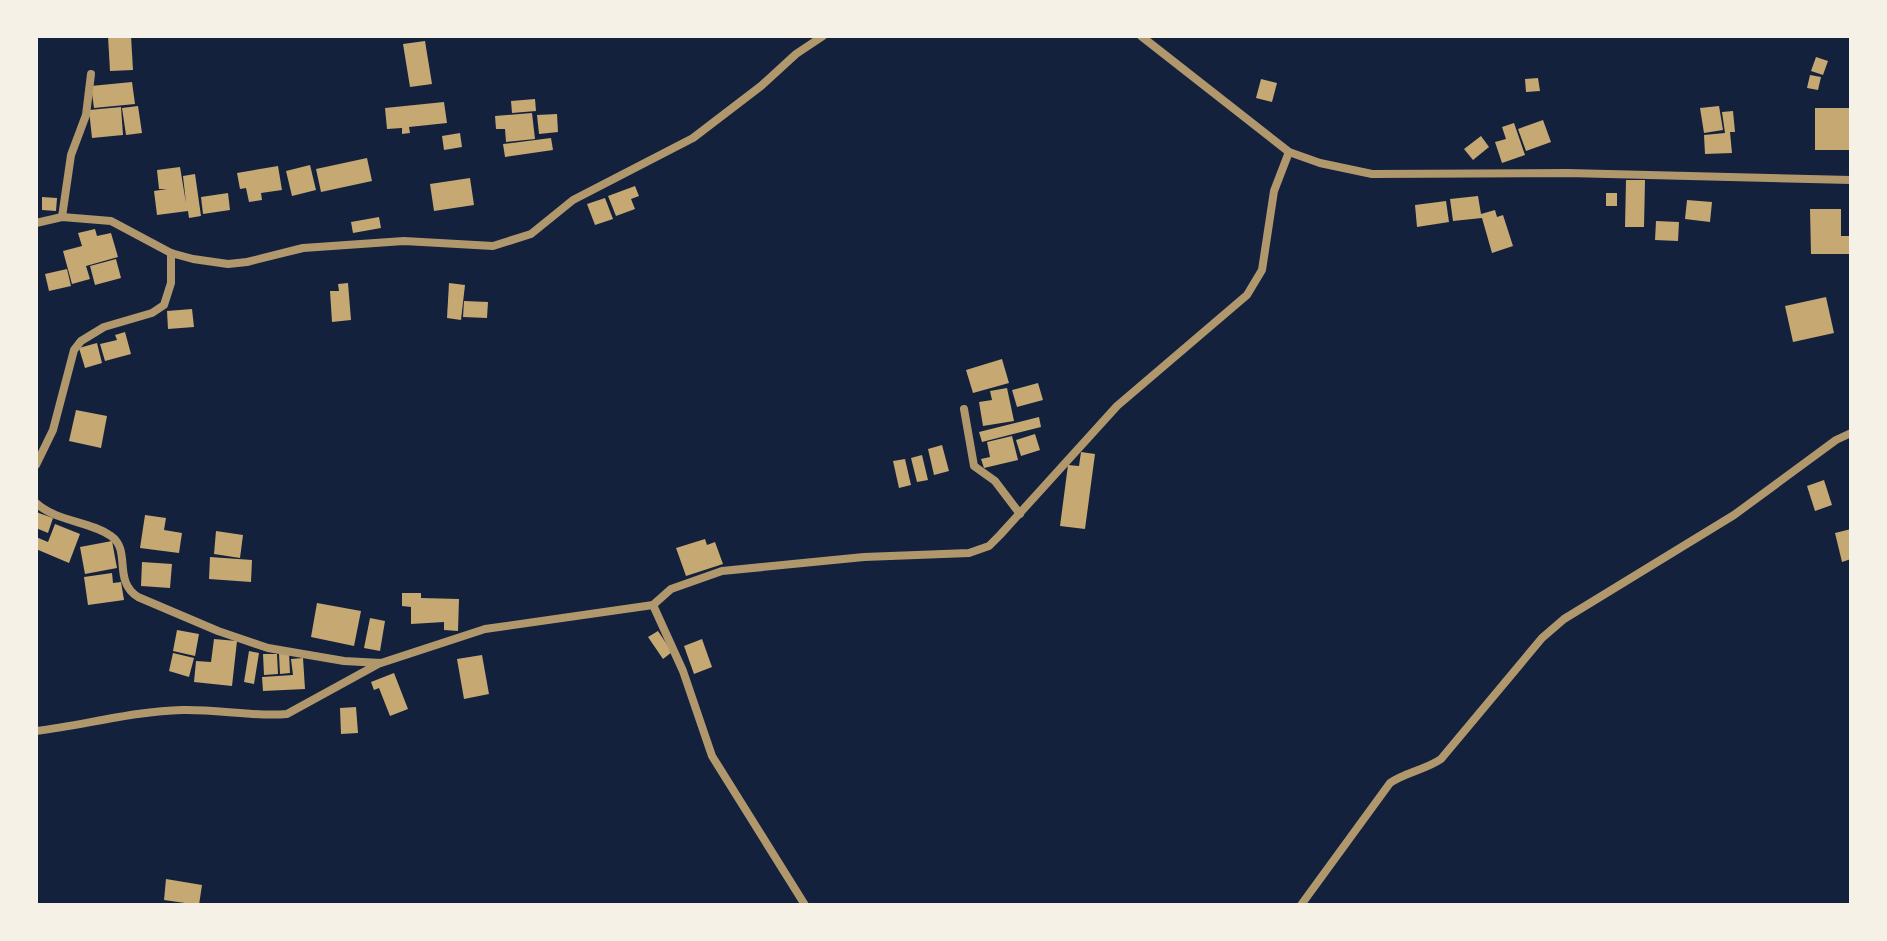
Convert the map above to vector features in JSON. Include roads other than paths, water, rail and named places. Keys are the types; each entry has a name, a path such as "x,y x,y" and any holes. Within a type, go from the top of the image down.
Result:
{"street":[{"path":"36,223 62,217 111,221 171,253 228,264 303,248 404,241 493,246 515,241 531,234 573,200 693,138 761,86 796,54 823,36"},
{"path":"1141,36 1289,152 1320,163 1372,174 1568,173 1851,180"},
{"path":"62,217 71,155 86,115 91,74"},
{"path":"36,731 173,710 287,714 381,663 485,629 653,605 671,589 722,571 864,557 969,553 989,546 1117,406 1247,295 1262,270 1274,191 1289,152"},
{"path":"36,465 53,430 74,350 89,334 152,313 164,305 171,283 171,253"},
{"path":"964,409 974,466 995,481 1020,514"},
{"path":"1301,905 1390,783 1441,759 1542,638 1564,619 1734,515 1836,440 1851,433"},
{"path":"36,503 45,511 111,536 120,548 124,582 128,591 138,597 218,631 268,648 344,661 381,663"},
{"path":"653,605 675,649 712,756 805,905"}]}
